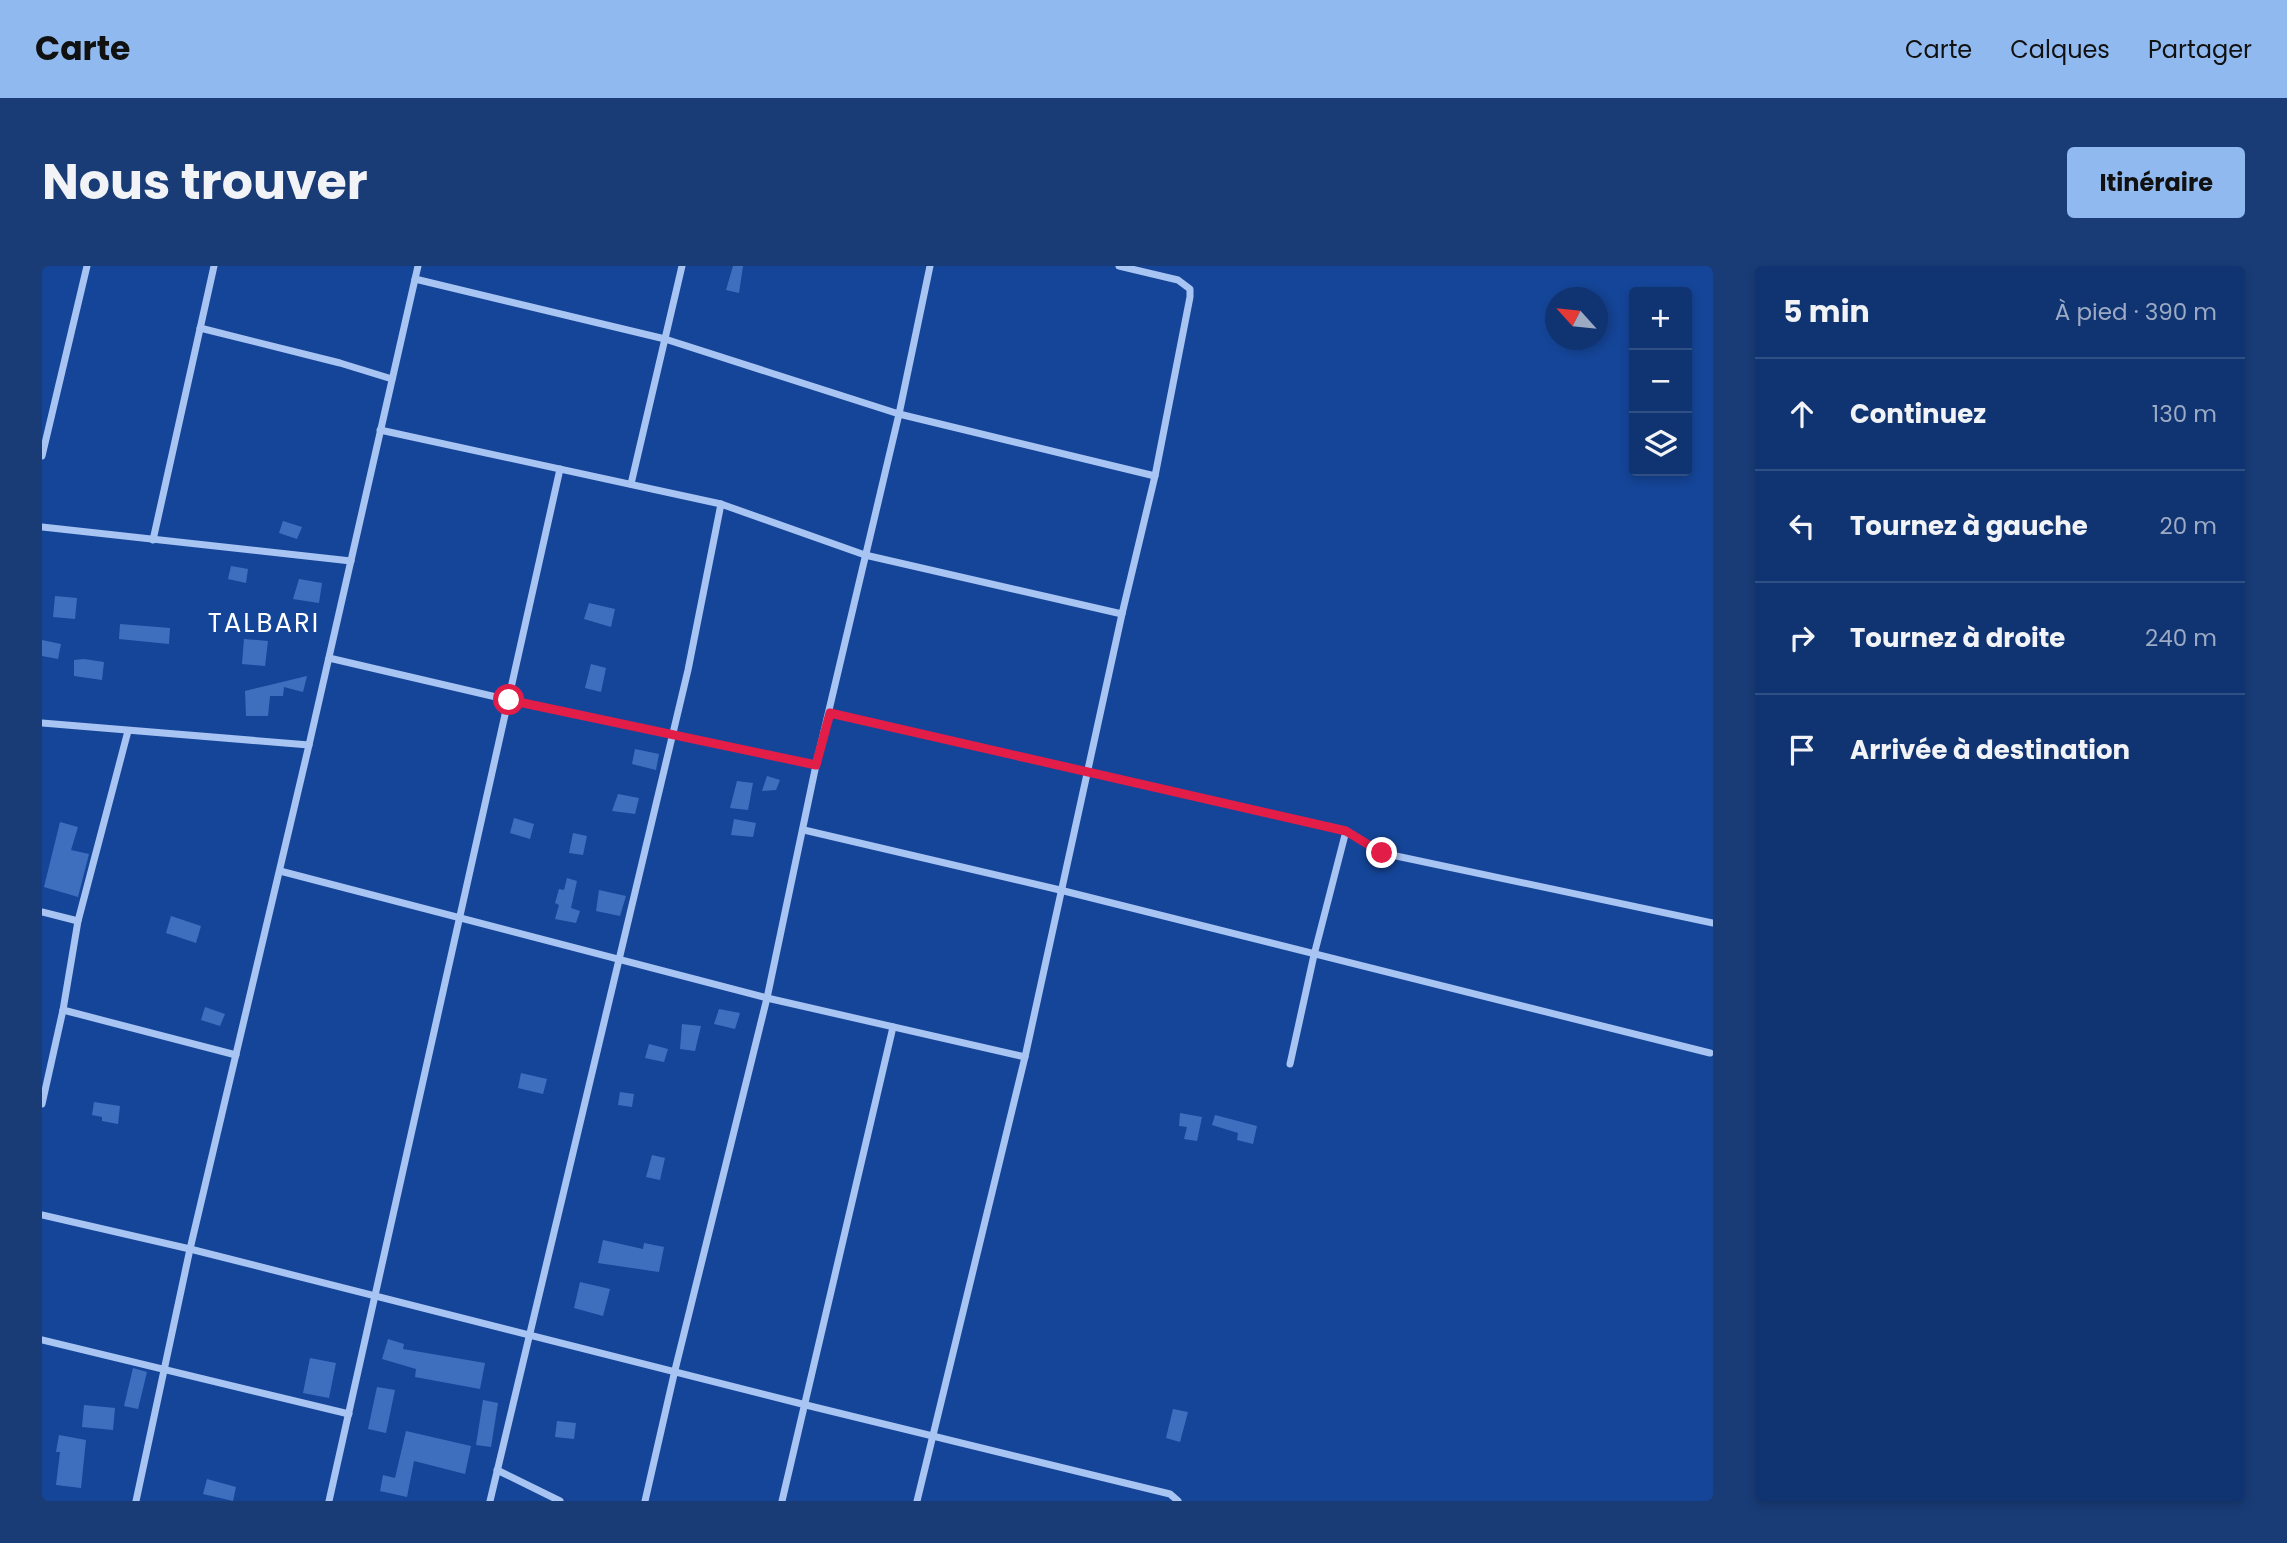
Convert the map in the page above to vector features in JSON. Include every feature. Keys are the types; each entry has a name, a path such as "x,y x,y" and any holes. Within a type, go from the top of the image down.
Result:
{"street":[{"path":"42,456 87,266"},
{"path":"153,540 214,266"},
{"path":"136,1501 190,1249 280,871 418,266"},
{"path":"631,484 682,266"},
{"path":"645,1501 767,998 816,765 899,414 930,266"},
{"path":"917,1501 1025,1057 1060,890 1155,476 1190,297 1189,289 1178,280 1119,266"},
{"path":"415,279 665,339 899,414 1155,476"},
{"path":"200,328 340,363 392,379"},
{"path":"380,430 721,504 865,555 1122,614"},
{"path":"329,1501 560,469"},
{"path":"490,1501 688,670 721,504"},
{"path":"42,527 351,561"},
{"path":"329,658 509,700 816,765"},
{"path":"830,713 1346,831 1382,853 1713,923"},
{"path":"42,723 309,745"},
{"path":"42,1104 63,1010 78,921 128,731"},
{"path":"804,830 1060,890 1710,1053"},
{"path":"1290,1064 1314,955 1346,831"},
{"path":"280,871 767,998 1025,1057"},
{"path":"42,912 78,921"},
{"path":"63,1010 236,1055"},
{"path":"782,1501 893,1027"},
{"path":"42,1215 376,1295 806,1405 1170,1494 1178,1501"},
{"path":"42,1340 349,1414"},
{"path":"498,1470 560,1501"}],"building":[{"path":"733,266 743,266 739,293 726,290"},
{"path":"283,521 302,527 297,539 279,533"},
{"path":"231,566 248,569 246,583 228,579"},
{"path":"299,579 322,583 319,603 293,599"},
{"path":"55,596 77,598 75,619 53,617"},
{"path":"589,603 615,609 611,627 584,619"},
{"path":"120,624 170,628 169,644 119,639"},
{"path":"244,639 268,641 265,666 242,664"},
{"path":"42,640 61,644 58,659 42,656"},
{"path":"74,660 104,662 102,680 74,676"},
{"path":"591,664 606,668 601,692 585,688"},
{"path":"307,676 303,692 284,687 283,696 270,696 268,716 246,716 245,691"},
{"path":"635,749 659,754 656,770 632,764"},
{"path":"767,776 780,780 776,790 762,791"},
{"path":"737,781 753,783 748,810 730,808"},
{"path":"618,794 639,798 635,814 612,811"},
{"path":"514,818 534,824 530,839 510,833"},
{"path":"734,819 756,823 753,837 731,835"},
{"path":"60,822 78,827 71,850 89,854 78,897 44,887"},
{"path":"573,833 587,836 583,855 569,853"},
{"path":"567,878 577,881 571,908 580,911 576,923 555,919 559,905 555,903 559,889 564,890"},
{"path":"599,890 626,896 620,916 596,911"},
{"path":"171,916 201,926 196,943 166,933"},
{"path":"205,1007 225,1014 220,1026 201,1020"},
{"path":"719,1009 740,1013 735,1029 714,1024"},
{"path":"682,1024 701,1026 695,1051 680,1049"},
{"path":"649,1044 668,1049 664,1062 645,1058"},
{"path":"521,1073 547,1079 543,1094 518,1088"},
{"path":"620,1092 634,1094 632,1107 618,1105"},
{"path":"94,1102 120,1106 118,1124 102,1121 102,1117 92,1115"},
{"path":"1180,1113 1202,1117 1197,1141 1184,1139 1187,1127 1179,1126"},
{"path":"1215,1115 1257,1126 1253,1144 1237,1140 1238,1133 1212,1125"},
{"path":"652,1155 665,1158 660,1180 646,1177"},
{"path":"603,1240 643,1249 644,1243 664,1247 659,1272 598,1263"},
{"path":"580,1282 610,1289 603,1316 574,1308"},
{"path":"388,1339 404,1344 403,1349 485,1363 480,1389 415,1377 416,1369 382,1359"},
{"path":"310,1358 336,1363 329,1398 303,1393"},
{"path":"133,1368 147,1372 138,1409 124,1406"},
{"path":"377,1387 395,1390 386,1433 368,1429"},
{"path":"483,1400 498,1403 491,1447 476,1445"},
{"path":"84,1405 115,1408 113,1430 82,1427"},
{"path":"1173,1409 1188,1412 1180,1442 1166,1438"},
{"path":"557,1421 576,1423 574,1439 555,1437"},
{"path":"406,1431 471,1446 465,1474 414,1461 407,1497 380,1491 383,1475 395,1478"},
{"path":"59,1435 86,1440 81,1488 56,1485"},
{"path":"207,1479 236,1487 233,1501 203,1494"}],"district":[{"name":"TALBARI","path":"264,623"}],"route":[{"path":"509,700 816,765 830,713 1346,831 1382,853"}]}
